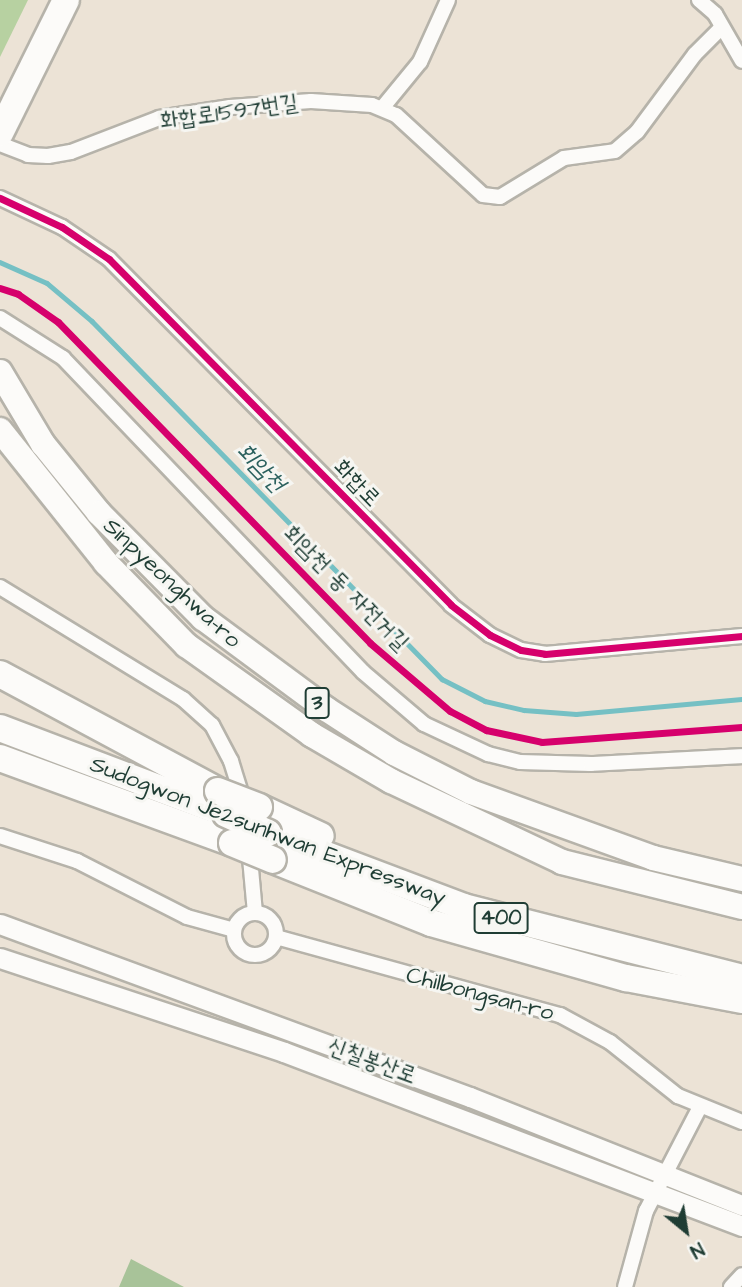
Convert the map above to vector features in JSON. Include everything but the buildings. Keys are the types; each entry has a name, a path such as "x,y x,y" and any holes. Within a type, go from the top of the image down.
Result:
{"highway":[{"path":"0,133 12,83 46,0"},
{"path":"12,83 66,0"},
{"name":"Sinpyeonghwa-ro","path":"0,372 43,444 99,513 204,618 326,709 394,753 471,792 653,858 742,879"},
{"name":"Sinpyeonghwa-ro","path":"0,430 106,563 186,645 312,735 391,781 562,862 742,907"},
{"path":"0,674 222,802 259,807 464,907"},
{"name":"Sudogwon Je2sunhwan Expressway","path":"0,728 222,802 268,833 464,907 742,978"},
{"name":"Sudogwon Je2sunhwan Expressway","path":"0,758 232,843 431,923 626,978 742,1000"}],"street":[{"path":"448,0 420,62 383,107 483,195 500,197 564,158 615,150 637,132 695,54 722,27"},
{"path":"699,0 722,27 742,61"},
{"name":"화합로1597번길","path":"0,144 28,155 48,156 71,152 159,118 230,107 311,101 383,107"},
{"name":"화합로","path":"0,198 62,227 109,259 442,596 490,635 521,650 545,654 742,636"},
{"path":"0,318 63,358 363,673 424,724 488,754 520,762 591,764 742,756"},
{"path":"0,587 183,699 212,725 231,761 246,810 255,913"},
{"path":"0,836 77,861 187,916 234,930"},
{"path":"255,913 268,918 276,937 269,950 250,955 239,949 234,930 241,917 255,913"},
{"name":"신칠봉산로","path":"0,924 742,1205"},
{"name":"Chilbongsan-ro","path":"276,937 560,1015 610,1042 700,1107 742,1122"},
{"name":"신칠봉산로","path":"0,958 284,1052 742,1226"},
{"path":"625,1287 655,1193 700,1107"},
{"path":"731,1287 742,1275"}],"green space":[{"path":"0,0 28,0 0,57"},
{"path":"131,1259 184,1287 119,1287"}],"waterway":[{"name":"회암천","path":"0,262 47,283 92,321 442,679 485,701 524,710 576,714 742,699"}],"cycle path":[{"path":"0,198 62,227 109,259 451,605 490,635 521,650 545,654 742,636"},
{"name":"회암천 동 자전거길","path":"0,288 18,294 58,322 370,643 450,711 486,730 542,742 742,727"}]}
